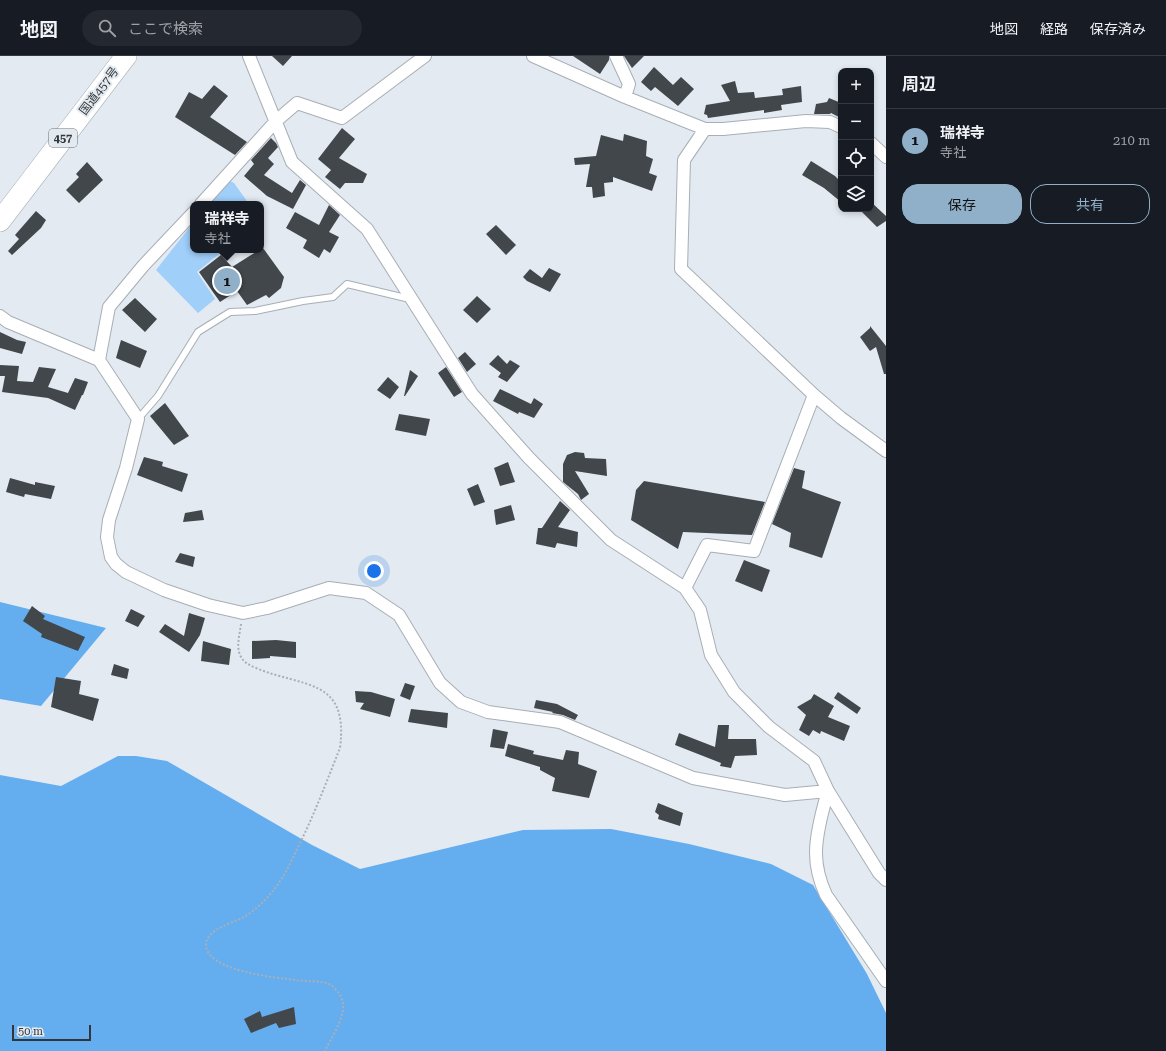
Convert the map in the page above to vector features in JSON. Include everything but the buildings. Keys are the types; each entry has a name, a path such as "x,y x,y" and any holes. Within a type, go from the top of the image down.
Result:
{"highway":[{"name":"国道457号","path":"0,221 126,56"}],"street":[{"path":"249,56 292,162 367,229 472,394 529,458 612,540 685,588 700,610 711,655 734,692 769,727 814,761 828,791 879,873 886,880"},
{"path":"204,201 276,121 297,103 342,118 425,56"},
{"path":"533,56 625,97 705,129 723,129 806,121 830,122 838,126"},
{"path":"616,56 629,84 625,97"},
{"path":"705,129 684,160 681,269 814,395 841,418 886,451"},
{"path":"874,146 886,157"},
{"path":"99,360 109,307 143,266 190,216"},
{"path":"0,316 8,322 99,360 138,419 126,468 109,520 107,537 110,557 126,572 157,587 208,604 243,613 267,608 329,588 366,593 399,615 440,683 460,702 488,712 560,722 693,778 785,795 828,791"},
{"path":"685,588 707,545 754,551 814,395"},
{"path":"828,791 822,809 816,853 821,885 826,896 886,981"}],"lane":[{"path":"138,419 158,396 198,332 230,312 255,311 303,301 333,297 347,284 411,299"}],"path":[{"path":"243,613 239,645 239,654 243,660 261,670 312,685 325,693 334,703 341,718 342,734 340,748 308,826 279,884 266,900 245,916 218,929 208,937 206,943 207,950 216,960 240,972 285,979 322,982 334,988 341,997 343,1012 338,1026 325,1051"}],"shaded area":[{"path":"228,180 234,183 247,201 210,201"},
{"path":"190,227 190,253 220,253 197,272 215,299 198,313 156,270"},
{"path":"0,602 106,628 41,706 0,699"},
{"path":"118,756 136,756 167,761 312,845 360,869 523,830 611,829 689,844 771,864 813,885 867,974 886,1013 886,1051 0,1051 0,775 61,786"}],"place":[{"name":"瑞祥寺","path":"227,281"}]}
